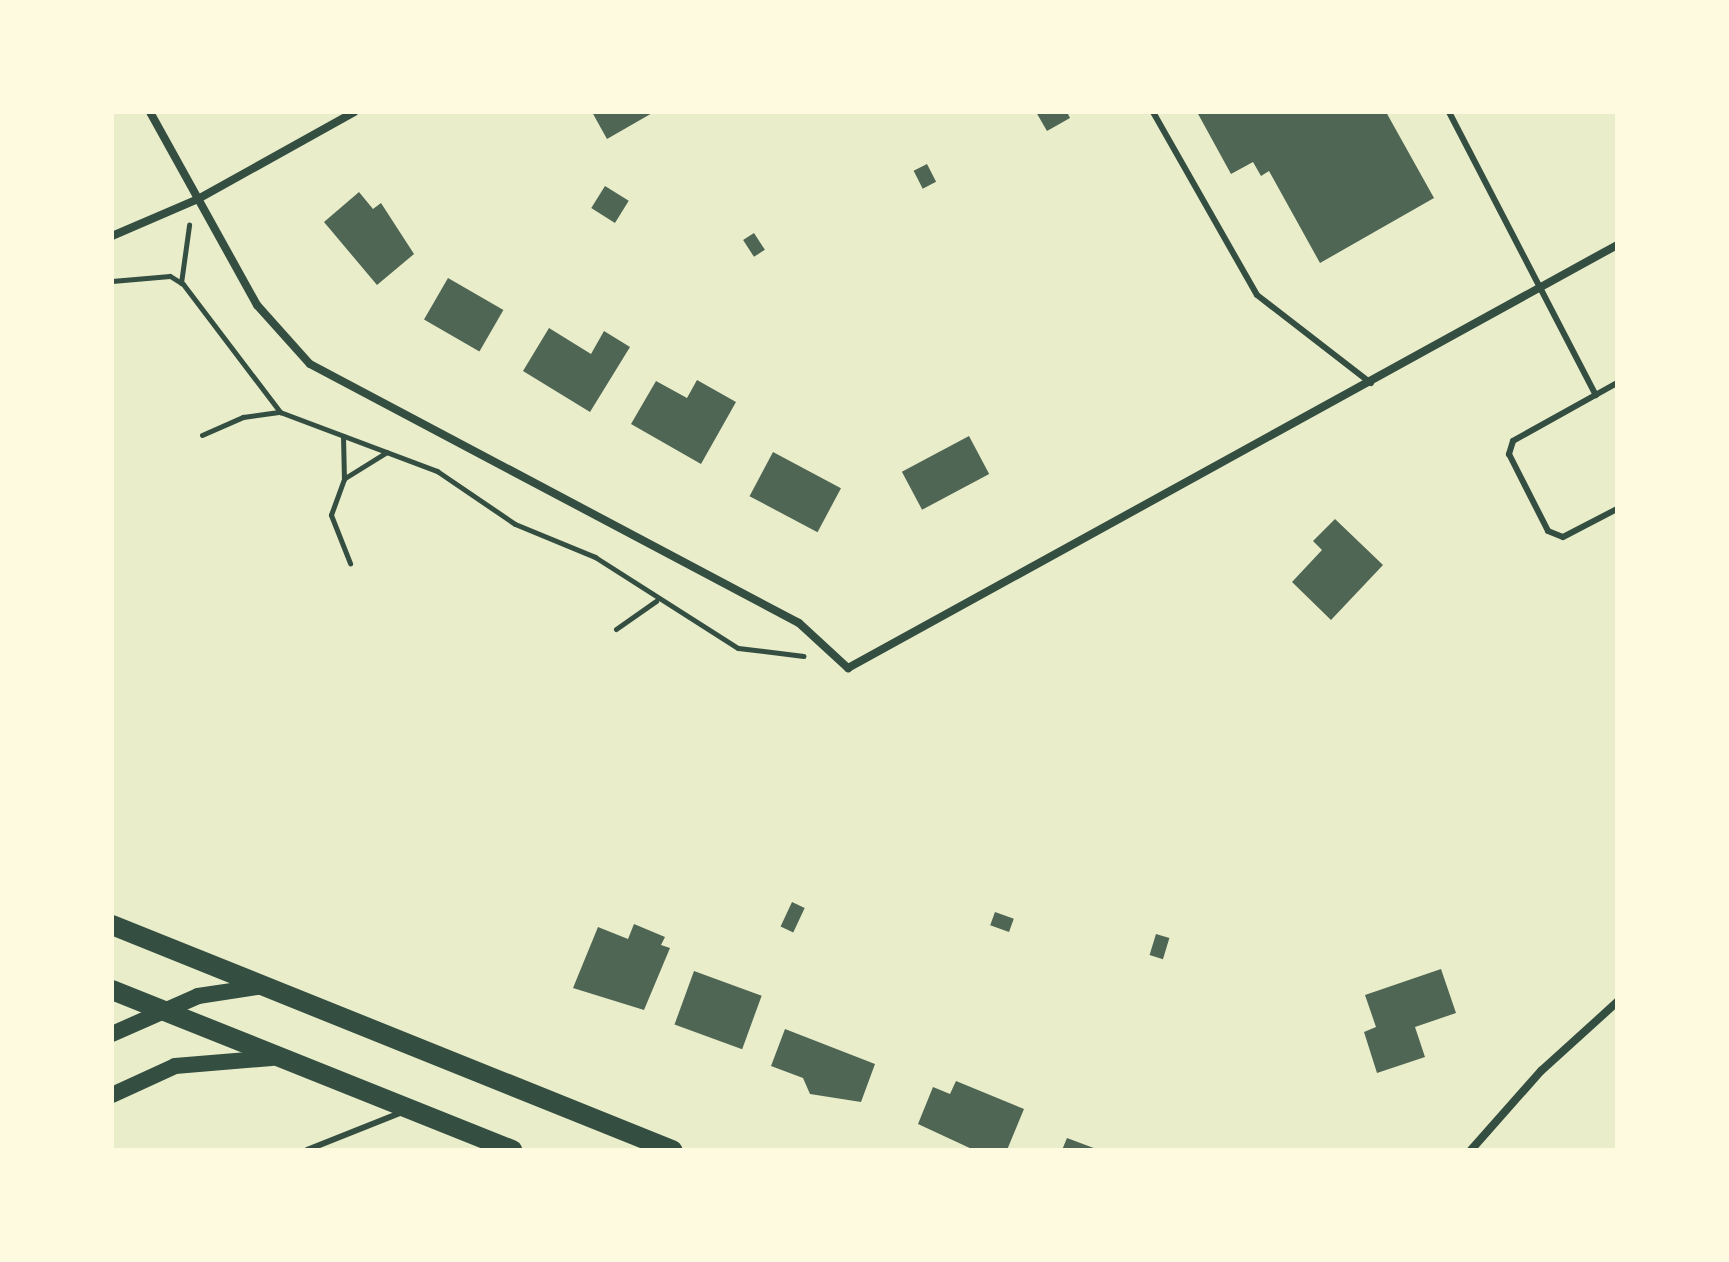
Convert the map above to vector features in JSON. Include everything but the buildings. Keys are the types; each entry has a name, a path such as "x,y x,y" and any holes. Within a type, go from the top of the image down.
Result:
{"main road":[{"path":"112,925 672,1150"},
{"path":"112,1034 157,1009 266,986"},
{"path":"112,990 272,1058 512,1150"},
{"path":"112,1095 175,1066 272,1058"}],"street":[{"path":"150,112 257,305 310,364 799,623 848,668 1617,245"},
{"path":"112,236 198,199 354,112"},
{"path":"1471,1150 1541,1071 1617,1002"}],"lane":[{"path":"1153,112 1257,295 1371,383"},
{"path":"1449,112 1538,289 1596,395"},
{"path":"1617,383 1513,441 1509,454 1548,531 1563,537 1617,509"},
{"path":"307,1150 411,1109"}],"path":[{"path":"181,283 184,238 198,199"},
{"path":"112,281 154,276 181,283 280,412"},
{"path":"202,435 243,417 280,412 437,471 515,524 595,557 656,601 738,648 837,658"},
{"path":"343,436 344,479 331,515 350,563"},
{"path":"344,479 388,452"},
{"path":"616,629 656,601"}]}
